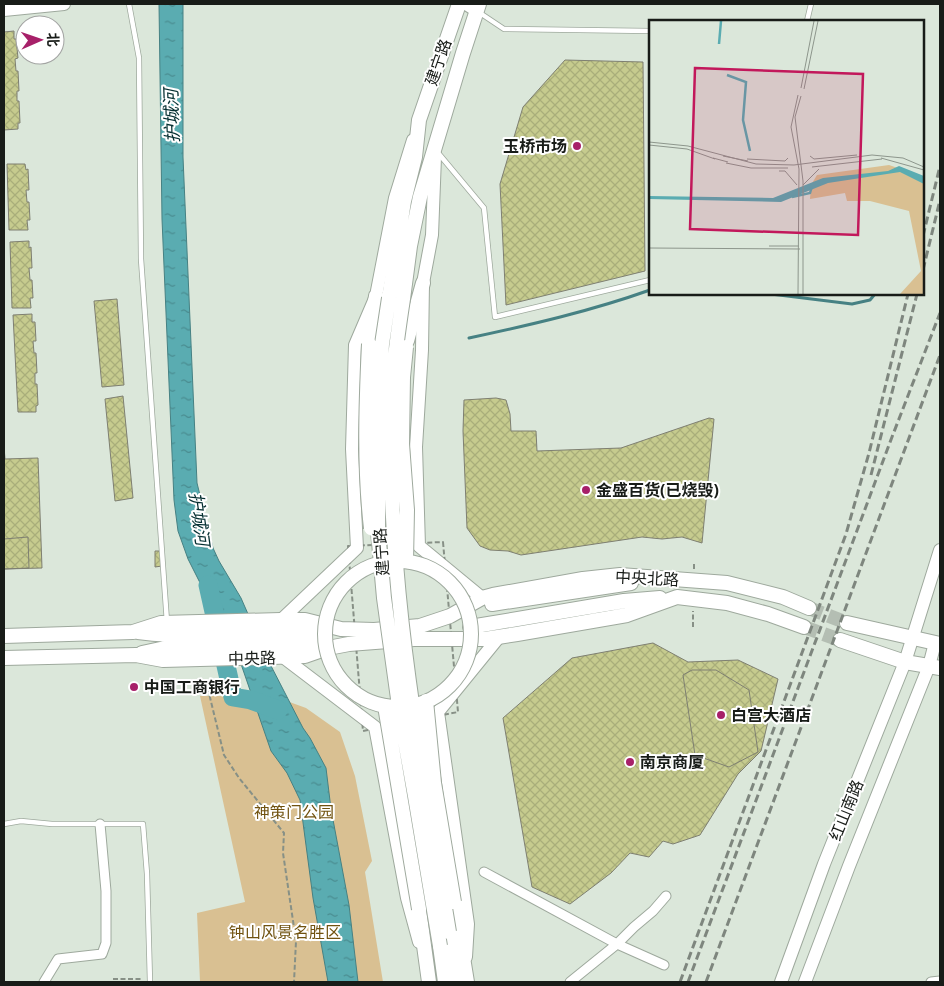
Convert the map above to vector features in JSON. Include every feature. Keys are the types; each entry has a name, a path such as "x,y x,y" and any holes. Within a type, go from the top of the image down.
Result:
{"main road":[{"path":"4,10 64,4"},
{"name":"建宁路","path":"445,982 416,796 400,713 384,598 378,531 379,391 382,344 404,201 415,157 419,120 459,4"},
{"name":"建宁路","path":"456,982 418,745 399,597 391,446 393,377 389,298 410,246 420,197 463,52 474,6"},
{"path":"406,561 407,510 402,444 403,377 406,341 423,283 432,235 435,149"},
{"path":"423,283 422,350 416,447 419,546 482,598"},
{"path":"375,564 368,498 367,401 369,344 389,298"},
{"path":"281,620 357,548 352,449 355,345 389,298"},
{"name":"红山南路","path":"781,982 824,864 905,662 940,551"},
{"path":"390,560 406,561 426,566 443,576 457,590 466,608 470,627 469,650 460,672 445,689 426,701 406,706 386,706 364,698 345,685 332,666 325,637 329,609 339,590 355,574 375,564 390,560"},
{"name":"中央北路","path":"482,598 525,588 620,575 727,583 783,597 809,608"},
{"path":"466,608 622,584 675,580"},
{"path":"470,627 624,601 677,597"},
{"name":"中央北路","path":"499,637 627,615 677,597 727,602 804,627"},
{"name":"中央路","path":"195,641 252,621 305,620 324,626 356,630 420,626 450,616 482,598"},
{"name":"中央路","path":"4,636 133,632 161,623 167,623 195,641 254,658 304,656 328,648 349,644 414,639 485,639 499,637"},
{"path":"805,982 849,866 935,667 938,644 846,623"},
{"path":"133,632 195,641 325,637"},
{"path":"465,967 468,924 438,712 499,637"},
{"path":"840,640 905,662 935,667"},
{"path":"4,658 136,655 195,641"},
{"path":"283,657 375,727 407,898 429,980"},
{"path":"426,701 434,784 467,982"},
{"path":"386,706 429,980"}],"street":[{"path":"44,982 58,959 102,954 106,943 106,892 100,824"},
{"path":"484,872 617,944 664,964"},
{"path":"570,982 617,944 653,911 666,896"},
{"path":"932,982 940,981"}],"lane":[{"path":"129,4 140,58 141,259 167,623"},
{"path":"808,20 811,4"},
{"path":"474,6 504,30 649,31"},
{"path":"435,149 484,208 495,317 649,280"},
{"path":"4,824 21,822 143,824 147,874 148,981"}],"path":[{"path":"206,681 224,755 238,778 284,833 283,854 296,941 294,982"},
{"path":"113,979 148,981"}],"green space":[{"name":"神策门公园","path":"236,691 243,696 262,696 284,700 306,708 340,732 355,776 372,861 365,872 383,982 200,982 197,913 245,902 200,696 231,696"}],"water":[{"path":"159,4 183,4 183,157 197,483 213,548 241,598 269,662 326,768 331,809 349,905 358,982 328,982 313,898 300,800 287,773 271,751 241,664 188,559 178,531 174,500 162,219"}],"building":[{"path":"14,31 15,65 16,71 18,71 19,91 17,91 20,123 18,123 18,129 4,130 4,32"},
{"name":"玉桥市场","path":"565,60 643,62 645,271 506,305 500,184 523,107"},
{"path":"7,164 25,164 26,170 28,169 29,190 26,190 30,220 27,220 28,230 9,230"},
{"path":"29,241 32,268 29,268 33,298 30,298 31,308 12,308 10,242"},
{"path":"117,299 124,385 102,387 94,301"},
{"path":"32,314 32,322 35,322 36,341 33,341 34,353 36,353 37,373 35,373 35,384 37,384 38,405 36,406 36,412 18,412 13,315"},
{"path":"123,396 133,498 115,501 105,399"},
{"name":"金盛百货(已烧毁)","path":"496,398 506,400 510,414 511,431 536,431 537,451 621,448 709,418 714,419 702,543 682,537 662,539 642,537 521,555 508,551 490,550 480,546 467,528 463,431 464,400"},
{"path":"4,447 5,459 38,458 42,568 4,569"},
{"path":"28,537 29,568 4,569 4,539"},
{"path":"155,551 161,551 162,566 155,567"},
{"name":"南京商厦","path":"653,643 688,662 738,660 778,679 761,751 738,774 700,835 673,844 663,841 649,857 630,853 611,873 570,904 532,887 503,718 572,658"},
{"name":"白宫大酒店","path":"692,670 716,670 749,690 758,752 729,767 695,755 683,675"}],"waterway":[{"path":"469,338 560,317 649,290"},
{"path":"779,295 852,304 870,300 874,295"},
{"name":"护城河","path":"208,585 233,697 251,700 278,710"}],"tunnel":[{"path":"809,608 847,623"},
{"path":"804,627 840,640"}],"railway":[{"path":"924,232 940,166"},
{"path":"924,266 940,200"},
{"path":"680,982 846,534 869,453 908,295"},
{"path":"871,475 917,295"},
{"path":"688,982 940,313"},
{"path":"706,982 940,355"}],"place":[{"name":"玉桥市场","path":"577,146"},
{"name":"金盛百货(已烧毁)","path":"586,490"},
{"name":"中国工商银行","path":"134,687"},
{"name":"白宫大酒店","path":"721,715"},
{"name":"南京商厦","path":"630,762"}],"park label":[{"name":"钟山风景名胜区","path":"285,932"}]}
